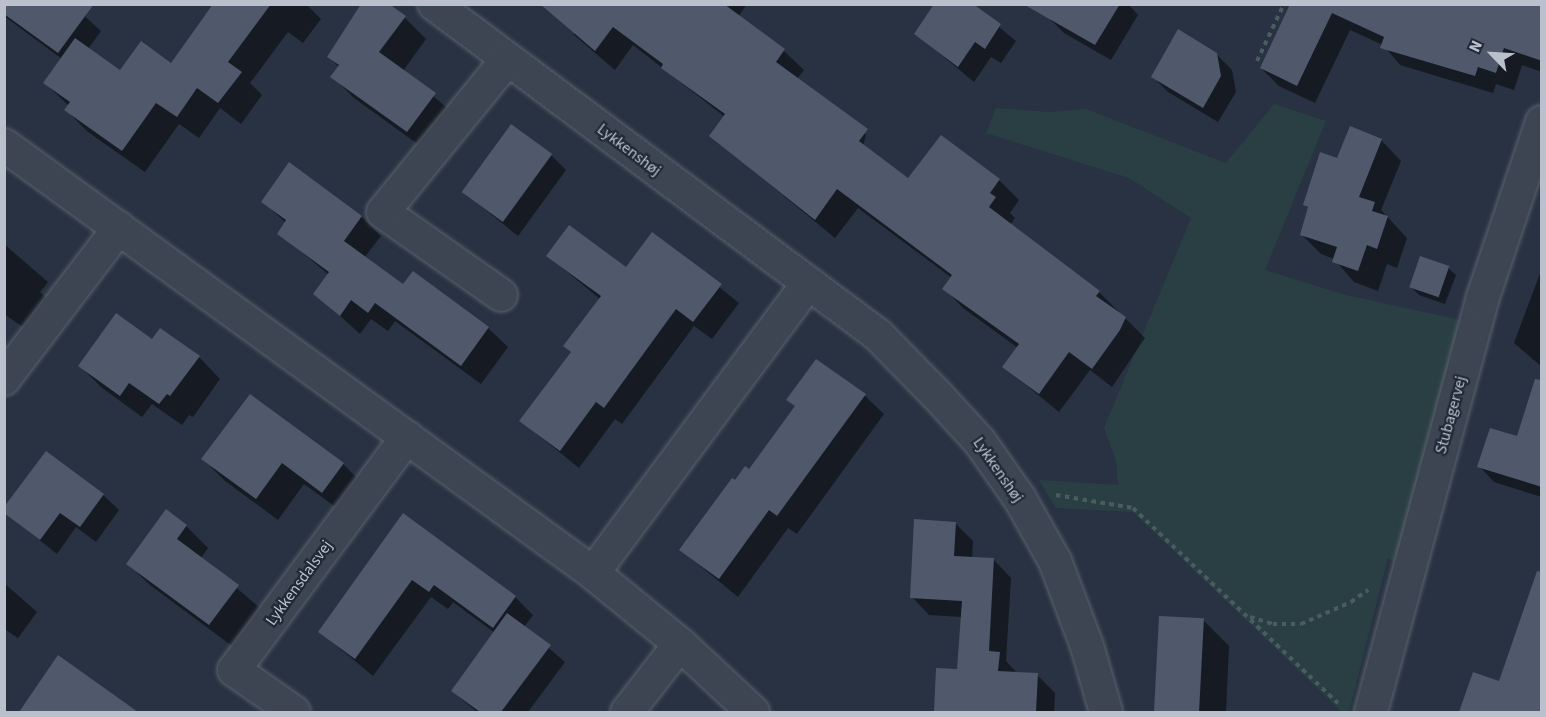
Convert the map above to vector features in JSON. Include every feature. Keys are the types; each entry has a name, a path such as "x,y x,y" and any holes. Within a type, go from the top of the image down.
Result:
{"street":[{"name":"Lykkenshøj","path":"434,4 878,335 936,394 980,442 1020,499 1055,561 1087,646 1106,712"},
{"path":"501,295 383,212 507,60"},
{"name":"Stubagervej","path":"1371,712 1482,300 1542,122"},
{"path":"4,145 593,573 680,644 753,712"},
{"path":"4,379 118,228"},
{"path":"593,573 808,284"},
{"name":"Lykkensdalsvej","path":"294,712 234,670 407,437"},
{"path":"627,712 680,644"}],"path":[{"path":"1257,61 1284,4"},
{"path":"1020,499 1046,494 1133,508 1340,705"},
{"path":"1248,616 1273,624 1301,624 1351,602 1392,566 1409,569"}],"green space":[{"path":"1274,104 1326,121 1265,270 1342,294 1460,320 1396,563 1388,558 1349,712 1342,712 1133,512 1056,508 1039,480 1118,485 1116,460 1104,428 1191,218 1129,178 986,133 996,108 1049,112 1086,109 1226,163"}],"building":[{"path":"4,4 94,4 58,53 4,14"},
{"path":"213,4 271,4 228,62 242,72 218,103 197,88 177,117 156,103 122,151 64,110 70,102 43,83 75,38 120,70 141,41 171,63"},
{"path":"361,4 389,4 406,16 379,52 436,93 407,132 330,77 339,65 327,57"},
{"path":"540,4 724,4 785,49 776,62 868,129 859,141 908,178 941,135 1000,179 990,193 996,197 989,207 1100,291 1096,296 1126,317 1120,330 1092,369 1069,352 1039,394 1002,367 1019,344 942,289 952,275 837,189 815,220 709,136 725,114 661,68 663,64 613,27 595,51"},
{"path":"934,4 973,4 1001,24 985,49 975,42 958,67 914,34"},
{"path":"1023,4 1120,4 1095,45"},
{"path":"1290,4 1542,4 1542,61 1504,48 1496,73 1478,67 1475,76 1380,48 1384,37 1332,13 1297,86 1260,68"},
{"path":"1178,29 1217,53 1221,76 1203,108 1151,77"},
{"path":"511,124 552,154 503,222 462,192"},
{"path":"1350,126 1382,139 1359,197 1375,202 1372,211 1388,216 1377,249 1367,245 1358,271 1332,262 1337,247 1300,235 1308,207 1303,205 1320,152 1337,158"},
{"path":"289,162 362,216 344,241 403,284 413,271 489,327 461,366 375,303 368,313 351,300 340,316 313,294 329,272 277,234 286,220 261,202"},
{"path":"569,225 626,267 652,232 722,284 693,322 676,309 604,408 596,402 560,451 519,421 571,352 563,346 601,296 546,256"},
{"path":"1420,256 1449,266 1439,297 1409,287"},
{"path":"116,313 152,339 160,328 200,356 170,396 167,394 159,404 129,383 120,396 78,366"},
{"path":"816,359 866,394 777,516 769,510 719,579 679,550 732,478 735,480 745,466 749,469 795,406 786,400"},
{"path":"1535,379 1542,380 1542,487 1477,467 1490,428 1517,436"},
{"path":"250,394 344,463 322,493 282,463 256,499 201,459"},
{"path":"46,451 104,494 80,527 60,513 40,540 4,513 4,507"},
{"path":"166,509 187,525 177,539 239,585 209,625 126,564"},
{"path":"403,513 516,596 493,628 434,585 429,592 412,580 355,659 318,632"},
{"path":"914,519 956,522 954,556 994,558 989,651 1000,652 998,671 1038,673 1036,712 934,712 936,668 957,669 962,601 910,598"},
{"path":"1537,571 1542,572 1542,712 1459,712 1473,672 1499,681"},
{"path":"507,613 551,645 501,712 480,712 451,691"},
{"path":"1159,616 1204,618 1199,712 1154,712"},
{"path":"58,655 138,712 19,712"}]}
